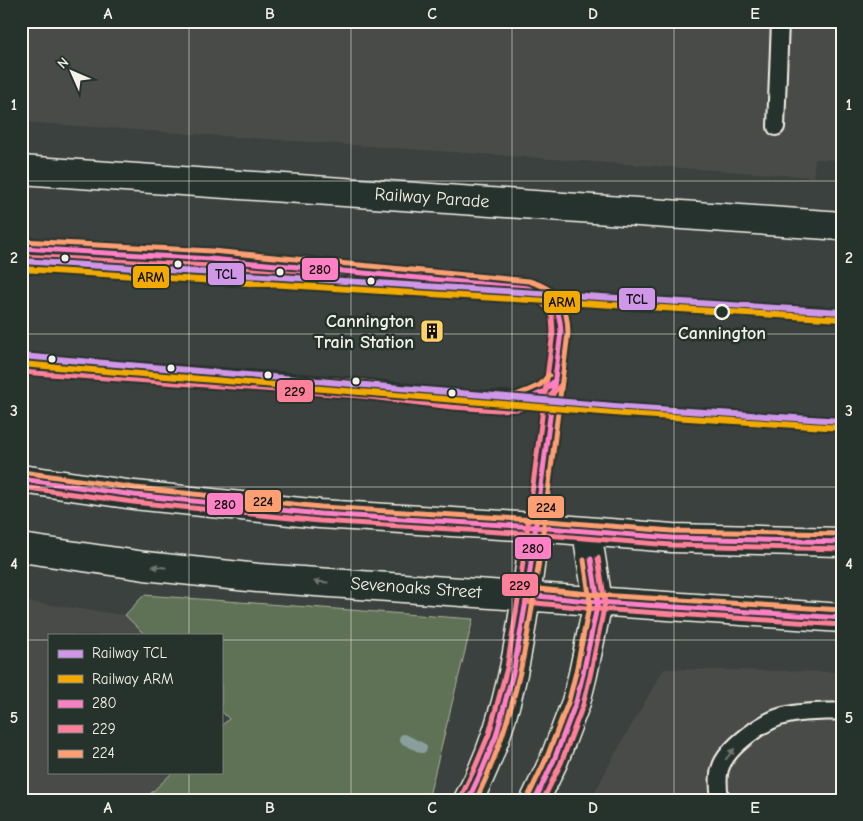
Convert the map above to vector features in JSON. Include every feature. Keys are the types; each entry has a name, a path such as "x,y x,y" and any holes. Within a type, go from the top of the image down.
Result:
{"main road":[{"name":"Railway Parade","path":"21,170 842,226"},
{"path":"21,479 134,495 320,514 672,538 842,542"},
{"path":"468,800 484,771 500,726 515,669 536,528"},
{"path":"535,800 554,760 576,702 598,602 587,532"},
{"name":"Sevenoaks Street","path":"21,548 145,566 258,578 842,618"}],"lane":[{"path":"776,126 780,21"},
{"path":"21,248 381,273 528,288 546,294 557,308 560,332 536,528"},
{"path":"21,364 363,389 453,400 498,403 517,402 532,397 544,391 555,380"},
{"path":"720,800 718,784 720,768 728,754 762,725 786,715 842,710"}],"shaded area":[{"path":"21,21 842,21 842,160 815,159 813,177 21,122"},
{"path":"21,601 125,615 144,634 48,634 48,774 171,774 144,800 21,800"},
{"path":"664,669 842,672 842,800 591,800 612,759"}],"green space":[{"path":"144,595 473,619 428,800 144,800 171,774 222,774 222,725 229,719 222,712 222,634 144,634 125,615"}],"waterway":[{"path":"404,739 422,748"}],"rail line":[{"name":"TCL","path":"21,261 842,312"},
{"name":"ARM","path":"21,269 842,319"},
{"name":"TCL","path":"21,356 626,407 842,421"},
{"name":"ARM","path":"21,364 625,414 842,428"}],"transit line":[{"name":"224","path":"21,241 212,251 529,281 547,288 559,299 566,314 568,333 533,602 521,669 513,701 491,767 476,800"},
{"name":"280","path":"21,248 211,259 528,288 549,299 559,315 561,332 526,601 514,669 496,736 468,800"},
{"name":"229","path":"21,256 211,266 526,295 548,308 552,317 553,332 518,600 507,668 489,734 461,797"},
{"name":"224","path":"22,357 364,382 454,393 498,395 516,395 529,390 540,385 549,375"},
{"name":"280","path":"21,364 363,389 453,400 498,403 517,402 532,397 545,391 555,380"},
{"name":"229","path":"21,372 362,396 452,407 498,410 518,409 535,404 549,397 561,385"},
{"name":"224","path":"22,472 135,488 321,507 535,520 672,531 842,534"},
{"name":"280","path":"21,479 134,495 320,514 535,527 672,538 842,542"},
{"name":"229","path":"21,487 133,502 320,521 534,534 671,545 842,549"},
{"name":"229","path":"543,800 561,763 583,705 590,676 605,603 598,558"},
{"name":"280","path":"535,800 554,760 576,702 583,674 598,602 591,559"},
{"name":"224","path":"528,797 547,757 569,700 576,672 590,602 584,560"},
{"name":"224","path":"528,588 599,595 842,610"},
{"name":"280","path":"527,595 598,602 842,618"},
{"name":"229","path":"526,602 598,609 842,625"}],"place":[{"name":"Cannington","path":"722,312"},
{"name":"Cannington Train Station","path":"432,331"}]}
